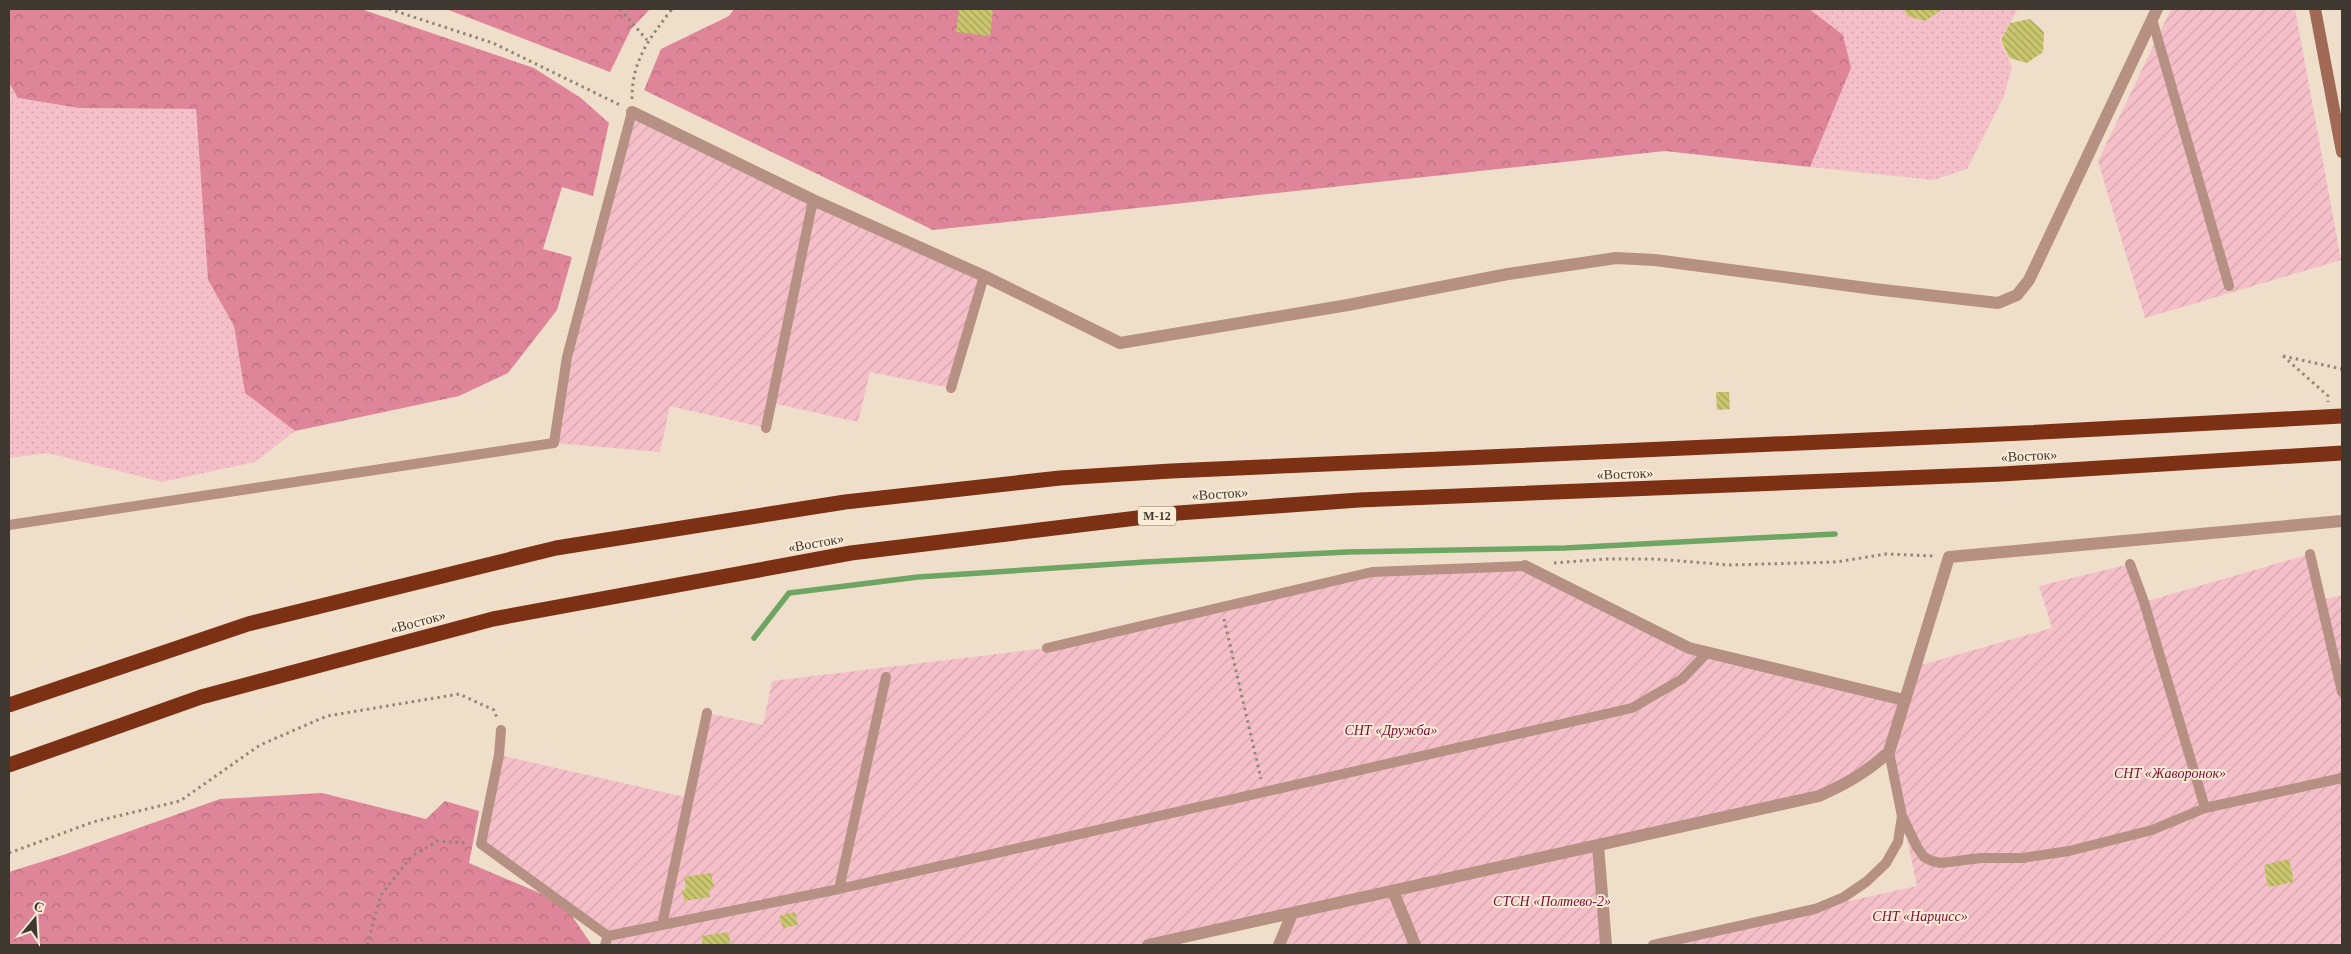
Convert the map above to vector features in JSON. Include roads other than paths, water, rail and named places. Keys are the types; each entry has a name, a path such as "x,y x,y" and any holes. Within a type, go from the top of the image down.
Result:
{"highway":[{"name":"«Восток»","path":"9,705 248,624 556,548 845,502 1060,478 1171,471 2014,434 2336,417"},
{"name":"«Восток»","path":"9,765 201,697 493,619 850,554 1178,514 1349,500 1992,474 2338,453"}],"street":[{"path":"2315,9 2342,152"},
{"path":"632,112 813,200 984,276 1120,344 1348,305 1508,274 1616,258 1655,260 1874,289 1998,302 2017,295 2029,280 2154,14"},
{"path":"1148,945 1819,796 1849,783 1870,770 1889,752 1949,557 2342,521"},
{"path":"1525,566 1690,648 1904,700"},
{"path":"1598,846 1606,945"},
{"path":"1393,891 1415,945"},
{"path":"1280,945 1292,914"}],"lane":[{"path":"2154,14 2229,286"},
{"path":"9,525 554,442 567,357 632,112"},
{"path":"766,428 813,200"},
{"path":"951,388 984,276"},
{"path":"2310,554 2342,692"},
{"path":"2130,564 2144,602 2205,808"},
{"path":"1047,648 1372,572 1525,566"},
{"path":"502,730 499,755 481,844 606,941 662,925 839,889 1632,708 1682,679 1707,653"},
{"path":"839,889 886,677"},
{"path":"662,925 707,713"},
{"path":"1889,752 1902,816 1924,857 1941,863 1980,858 2022,858 2069,851 2152,830 2205,808 2342,778"},
{"path":"1654,945 1815,909 1844,897 1866,882 1886,863 1898,842 1902,816"}],"waterway":[{"path":"754,638 789,593 918,577 1145,562 1348,552 1565,548 1835,534"}],"park label":[{"name":"СНТ «Дружба»","path":"1391,730"},
{"name":"СНТ «Жаворонок»","path":"2170,773"},
{"name":"СТСН «Полтево-2»","path":"1552,901"},
{"name":"СНТ «Нарцисс»","path":"1920,916"}]}
